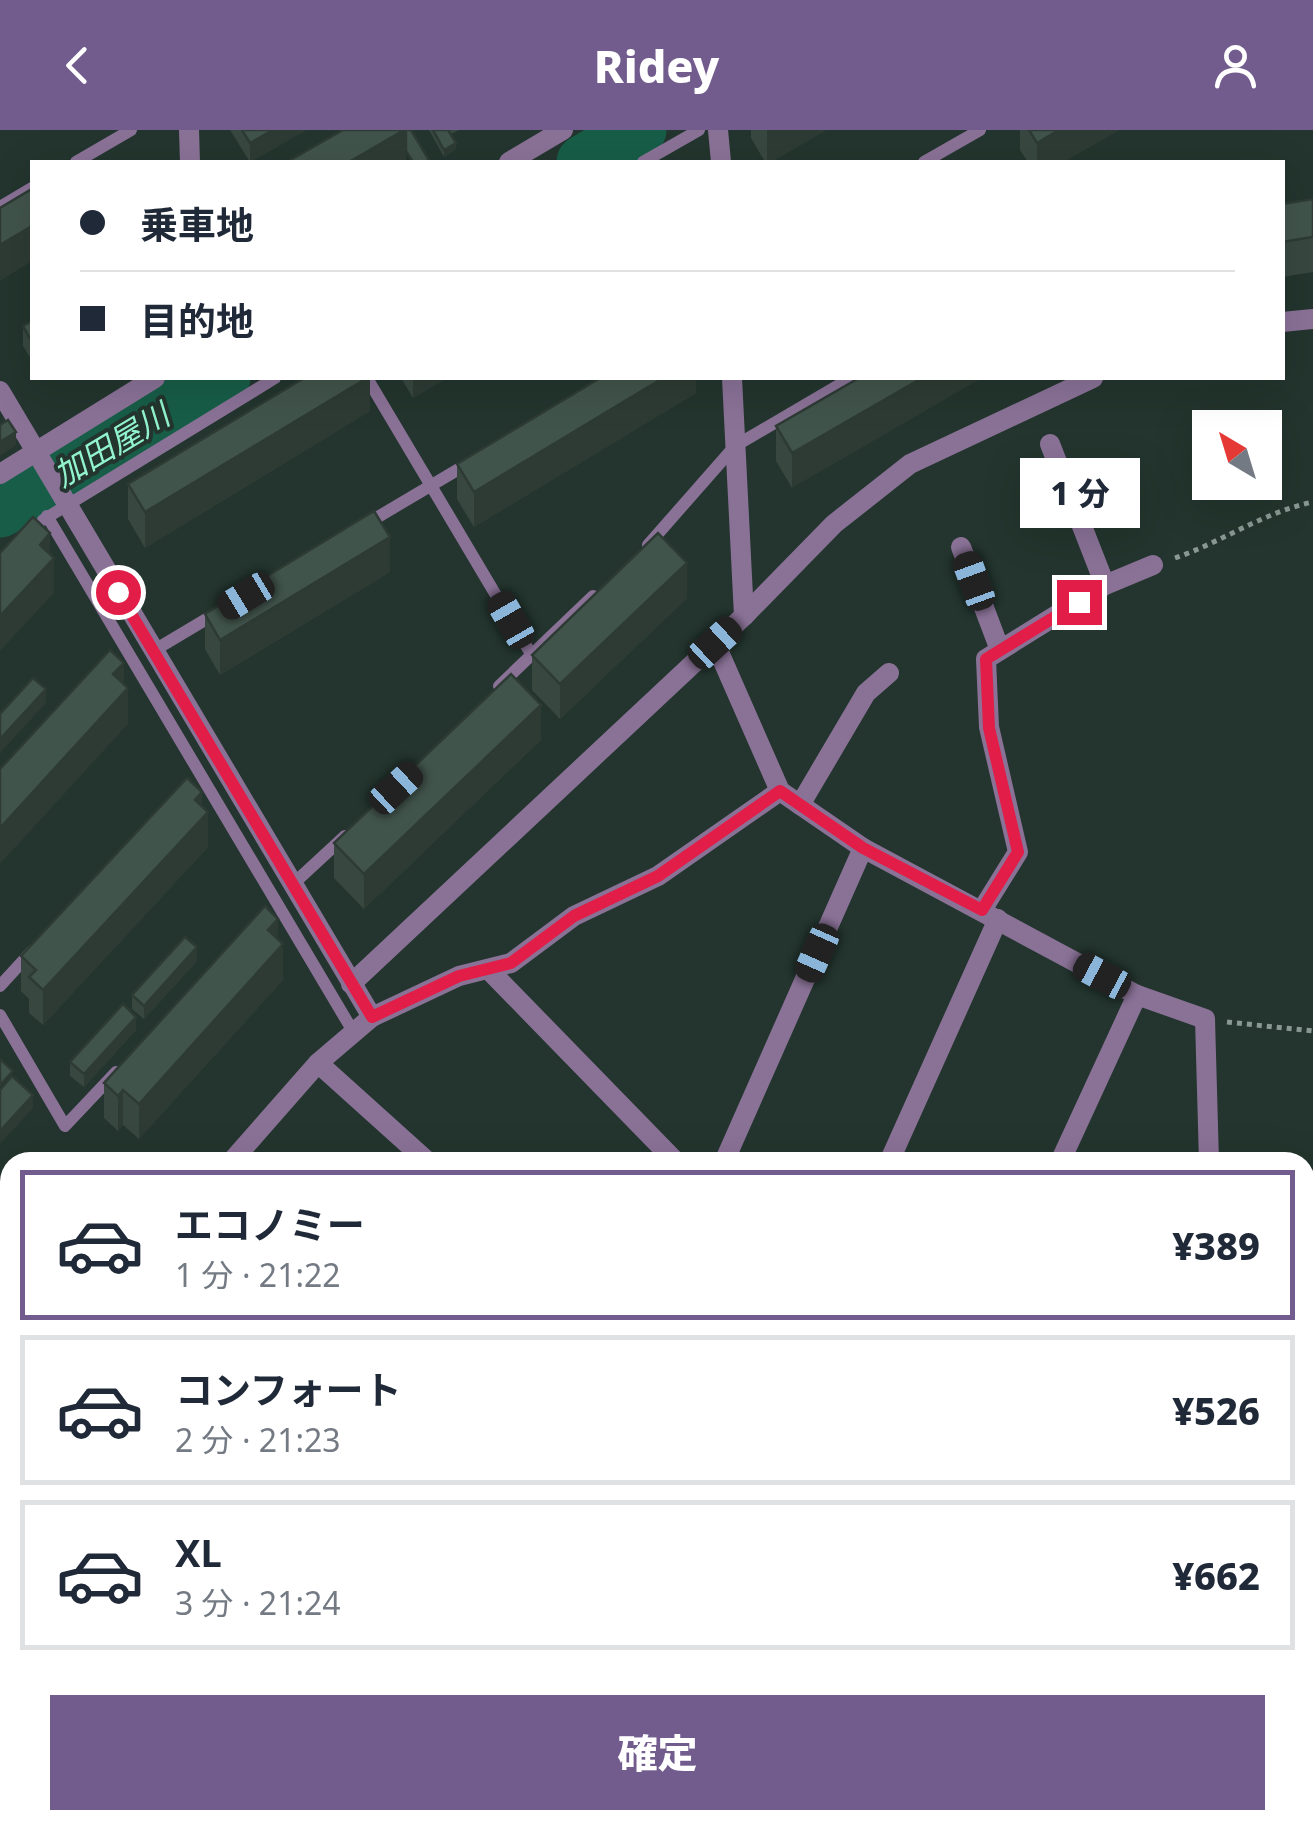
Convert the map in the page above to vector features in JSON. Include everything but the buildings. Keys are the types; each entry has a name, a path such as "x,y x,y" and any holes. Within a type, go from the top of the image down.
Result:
{"street":[{"path":"189,130 190,160"},
{"path":"513,160 563,130"},
{"path":"718,130 721,160"},
{"path":"1285,322 1313,319"},
{"path":"0,474 39,460 152,380"},
{"path":"732,380 744,616"},
{"path":"351,984 744,616 834,524 910,464 1088,380"},
{"path":"0,390 372,1017"},
{"path":"1050,444 1105,585"},
{"path":"962,547 1000,650"},
{"path":"892,1152 1018,852 989,728 986,659 1105,585 1153,565"},
{"path":"715,643 780,791 863,848 1136,994 1204,1019 1208,1152"},
{"path":"800,805 866,693 889,673"},
{"path":"240,1152 318,1063 372,1017 459,976 511,963 574,916 658,876 780,791"},
{"path":"728,1152 863,848"},
{"path":"488,969 666,1152"},
{"path":"1065,1152 1136,994"},
{"path":"318,1063 417,1152"}],"lane":[{"path":"79,160 131,130"},
{"path":"646,160 699,130"},
{"path":"928,160 980,130"},
{"path":"0,207 30,189"},
{"path":"35,528 61,497 271,380"},
{"path":"368,380 530,654"},
{"path":"640,555 735,446 849,380"},
{"path":"350,534 481,456"},
{"path":"47,516 354,1033"},
{"path":"489,696 612,580"},
{"path":"153,650 235,602"},
{"path":"112,662 125,649"},
{"path":"185,788 198,774"},
{"path":"292,885 363,819"},
{"path":"261,917 274,903"},
{"path":"0,986 40,943"},
{"path":"2,1023 65,1126 130,1056"}],"path":[{"path":"1153,565 1221,542 1281,508 1313,502"},
{"path":"1204,1019 1313,1031"}],"waterway":[{"name":"加田屋川","path":"587,160 639,130"},
{"name":"加田屋川","path":"0,510 220,380"}],"route":[{"path":"118,592 372,1017 459,976 511,963 574,916 658,876 780,791 863,848 982,910 1018,852 989,728 986,659 1079,602"}]}
